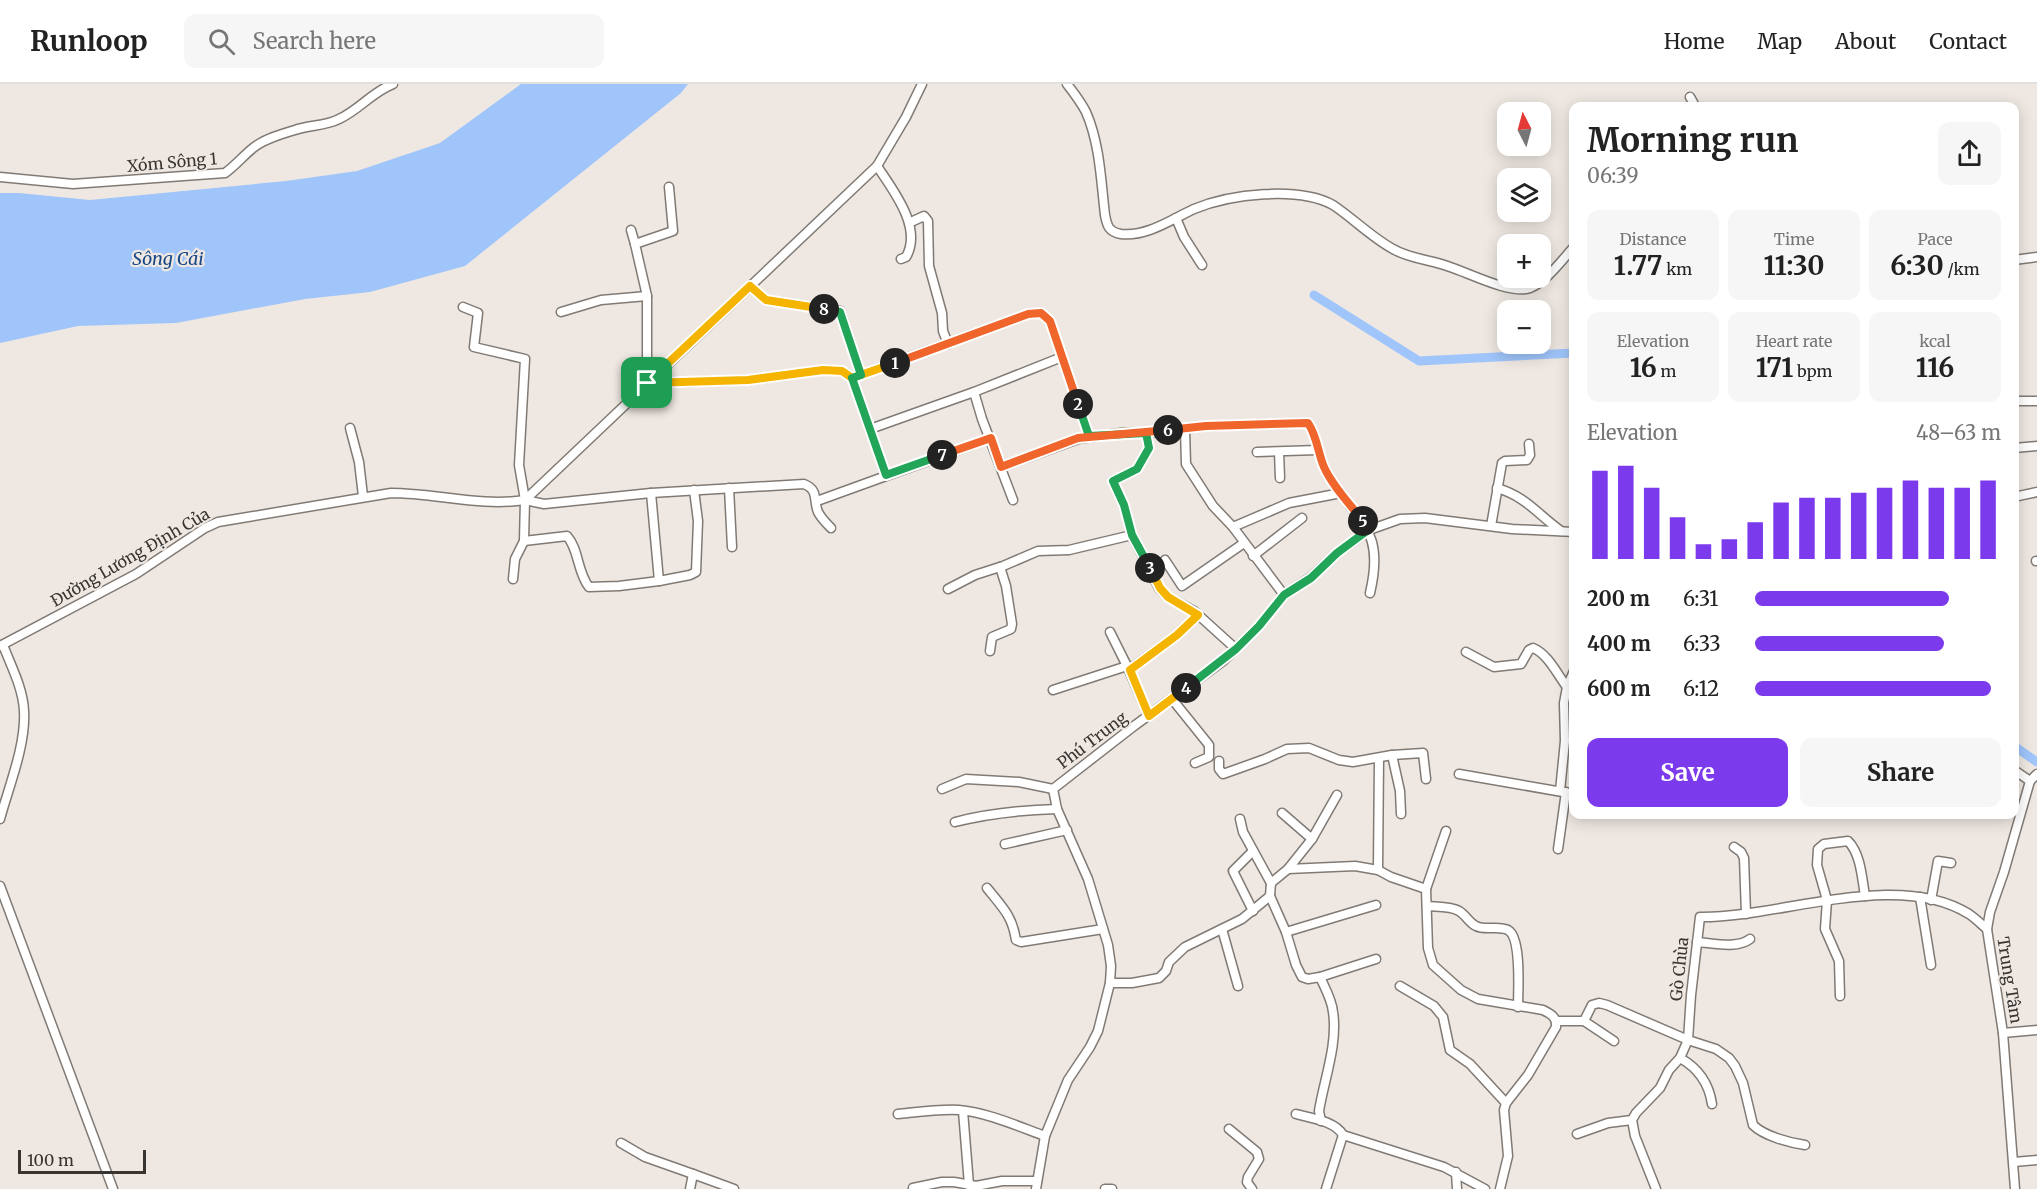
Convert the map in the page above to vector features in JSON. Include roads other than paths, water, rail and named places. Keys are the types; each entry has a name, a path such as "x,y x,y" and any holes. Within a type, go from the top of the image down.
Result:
{"street":[{"name":"Xóm Sông 1","path":"0,177 73,184 225,173 261,143 298,128 332,123 350,113 378,87 393,84"},
{"path":"525,500 877,166 906,117 921,84"},
{"path":"1067,84 1084,109 1095,141 1107,227 1113,232 1135,233 1158,227 1197,208 1243,197 1284,194 1324,200 1393,249 1522,290 1531,288 1539,282 1569,252"},
{"path":"1690,97 1693,102"},
{"path":"877,166 894,191 910,222 910,250 906,257 901,259"},
{"path":"635,244 673,231 669,187"},
{"path":"910,222 924,216 928,220 929,266 942,313 943,332 948,344"},
{"path":"1176,218 1184,237 1202,265"},
{"path":"631,230 647,296 647,383"},
{"path":"2019,259 2037,257"},
{"path":"750,286 766,300 840,312 870,429 886,475"},
{"path":"561,312 601,300 647,296"},
{"path":"464,307 478,313 474,347 525,359 519,465 525,500 524,541 515,559 513,579"},
{"path":"647,383 748,380 823,370 842,371 856,377 1028,314 1041,313 1050,321 1089,436"},
{"path":"870,429 974,392 1062,357"},
{"path":"974,392 1013,500"},
{"path":"2019,401 2037,401"},
{"path":"1001,467 1089,436 1146,433 1206,426 1308,423 1325,470 1368,530 1376,555 1370,593"},
{"path":"350,428 360,462 363,496"},
{"path":"1185,429 1186,464 1212,506 1233,527 1284,595"},
{"path":"1146,433 1149,448 1137,469 1113,481 1124,505 1132,535 1160,588 1168,597 1198,615 1236,649"},
{"path":"831,528 820,517 817,501 991,438"},
{"path":"1491,526 1502,464 1505,461 1527,460 1530,455 1529,444"},
{"path":"2019,448 2037,446"},
{"path":"1257,452 1318,450"},
{"path":"1279,452 1280,478"},
{"name":"Đường Lương Định Của","path":"1,647 136,574 205,528 218,522 363,496 412,493 492,502 525,500 543,504 651,493 804,484 816,494 817,501"},
{"path":"729,488 732,547"},
{"path":"1497,488 1514,493 1562,531"},
{"path":"524,541 567,536 589,587 683,577 696,572 698,521 694,490"},
{"path":"2019,496 2037,492"},
{"path":"651,493 659,581"},
{"path":"1233,527 1289,503 1341,493"},
{"path":"1253,556 1302,518"},
{"name":"Phú Trung","path":"1036,1185 1045,1136 1068,1080 1098,1031 1110,983 1110,954 1104,929 1088,879 1058,809 1053,789 1236,649 1259,626 1284,595 1311,578 1337,553 1368,530 1389,521 1411,518 1527,531 1569,532"},
{"path":"948,589 975,575 1038,551 1069,550 1132,535"},
{"path":"1165,560 1182,586 1244,543"},
{"path":"990,651 992,637 1011,629 1012,624 1006,586 1000,567"},
{"path":"1053,690 1128,668 1177,635 1198,615"},
{"path":"1110,632 1149,716"},
{"path":"0,819 22,737 24,711 20,690 1,647"},
{"path":"1466,652 1497,667 1521,664 1529,650 1536,649 1546,658 1567,687"},
{"path":"1558,849 1566,792 1564,703 1569,682"},
{"path":"1172,699 1209,745 1209,758 1196,763"},
{"path":"1220,761 1219,769 1223,774 1287,749 1309,748 1339,760 1353,762 1392,755 1424,753 1426,779"},
{"path":"1392,755 1400,791 1401,814"},
{"path":"1378,870 1379,758"},
{"path":"2019,772 2034,777"},
{"path":"1460,774 1566,792"},
{"name":"Trung Tâm","path":"2015,1189 2003,1033 1987,929 1990,912 2034,777"},
{"path":"942,789 966,779 1019,782 1053,789"},
{"path":"1271,883 1288,869 1312,839 1337,795"},
{"path":"955,822 998,813 1058,809"},
{"path":"1282,813 1312,839"},
{"path":"1240,819 1243,832 1271,883 1270,896 1302,977 1308,979 1320,977 1377,959"},
{"path":"1005,844 1067,830"},
{"path":"1446,831 1426,889 1425,915 1428,948 1433,965 1461,990 1473,997 1483,1001 1544,1010 1557,1021 1556,1027 1528,1075 1506,1103 1504,1110 1508,1156 1500,1189"},
{"path":"1840,996 1839,961 1826,929 1827,900 1817,865 1818,849 1824,844 1851,843 1856,853 1865,896"},
{"path":"1734,847 1741,852 1744,858 1746,915"},
{"path":"1253,851 1233,871 1253,911"},
{"path":"1931,900 1938,861 1952,863"},
{"path":"1288,869 1355,866 1378,870 1391,878 1426,889"},
{"path":"0,886 113,1189"},
{"path":"987,888 1010,916 1016,940 1021,942 1104,929"},
{"name":"Gò Chùa","path":"1632,1120 1636,1113 1654,1097 1669,1070 1680,1058 1688,1040 1700,918 1746,915 1827,900 1875,895 1920,897 1955,907 1970,914 1987,929"},
{"path":"1110,983 1132,983 1159,978 1166,971 1169,962 1185,947 1253,911 1270,896"},
{"path":"1920,897 1931,965"},
{"path":"1286,932 1376,905"},
{"path":"1427,906 1457,909 1475,926 1507,930 1512,934 1516,941 1518,1007"},
{"path":"1222,929 1238,986"},
{"path":"1697,942 1737,944 1750,939"},
{"path":"1320,977 1330,1000 1334,1026 1319,1111 1321,1121"},
{"path":"1400,986 1434,1005 1443,1017 1450,1050 1470,1064 1506,1103"},
{"path":"1584,1021 1592,1005 1607,1005 1688,1040 1716,1049 1729,1058 1735,1066 1743,1083 1754,1125 1758,1130 1788,1142 1805,1145"},
{"path":"1557,1021 1584,1021 1614,1041"},
{"path":"2003,1033 2037,1030"},
{"path":"1680,1058 1692,1065 1701,1076 1709,1090 1712,1104"},
{"path":"898,1114 933,1110 963,1110 1014,1124 1045,1136"},
{"path":"963,1110 966,1174 969,1185"},
{"path":"1296,1114 1340,1129 1343,1135 1326,1189"},
{"path":"1577,1134 1608,1123 1632,1120 1635,1136 1656,1189"},
{"path":"1229,1129 1257,1152 1260,1159 1248,1177 1247,1182 1252,1189"},
{"path":"1343,1135 1430,1161 1456,1172 1485,1189"},
{"path":"621,1143 645,1157 734,1189"},
{"path":"2013,1162 2037,1160"},
{"path":"1456,1172 1457,1189"},
{"path":"690,1189 693,1174"},
{"path":"912,1188 942,1182 976,1186 1002,1181 1036,1185"},
{"path":"1105,1189 1112,1189"}],"water":[{"name":"Sông Cái","path":"521,84 688,84 681,93 465,266 370,292 305,299 176,323 78,326 0,343 0,193 90,200 286,181 357,171 440,143"}],"waterway":[{"path":"1314,295 1419,361 1569,353"},
{"path":"2019,749 2037,762"}]}
